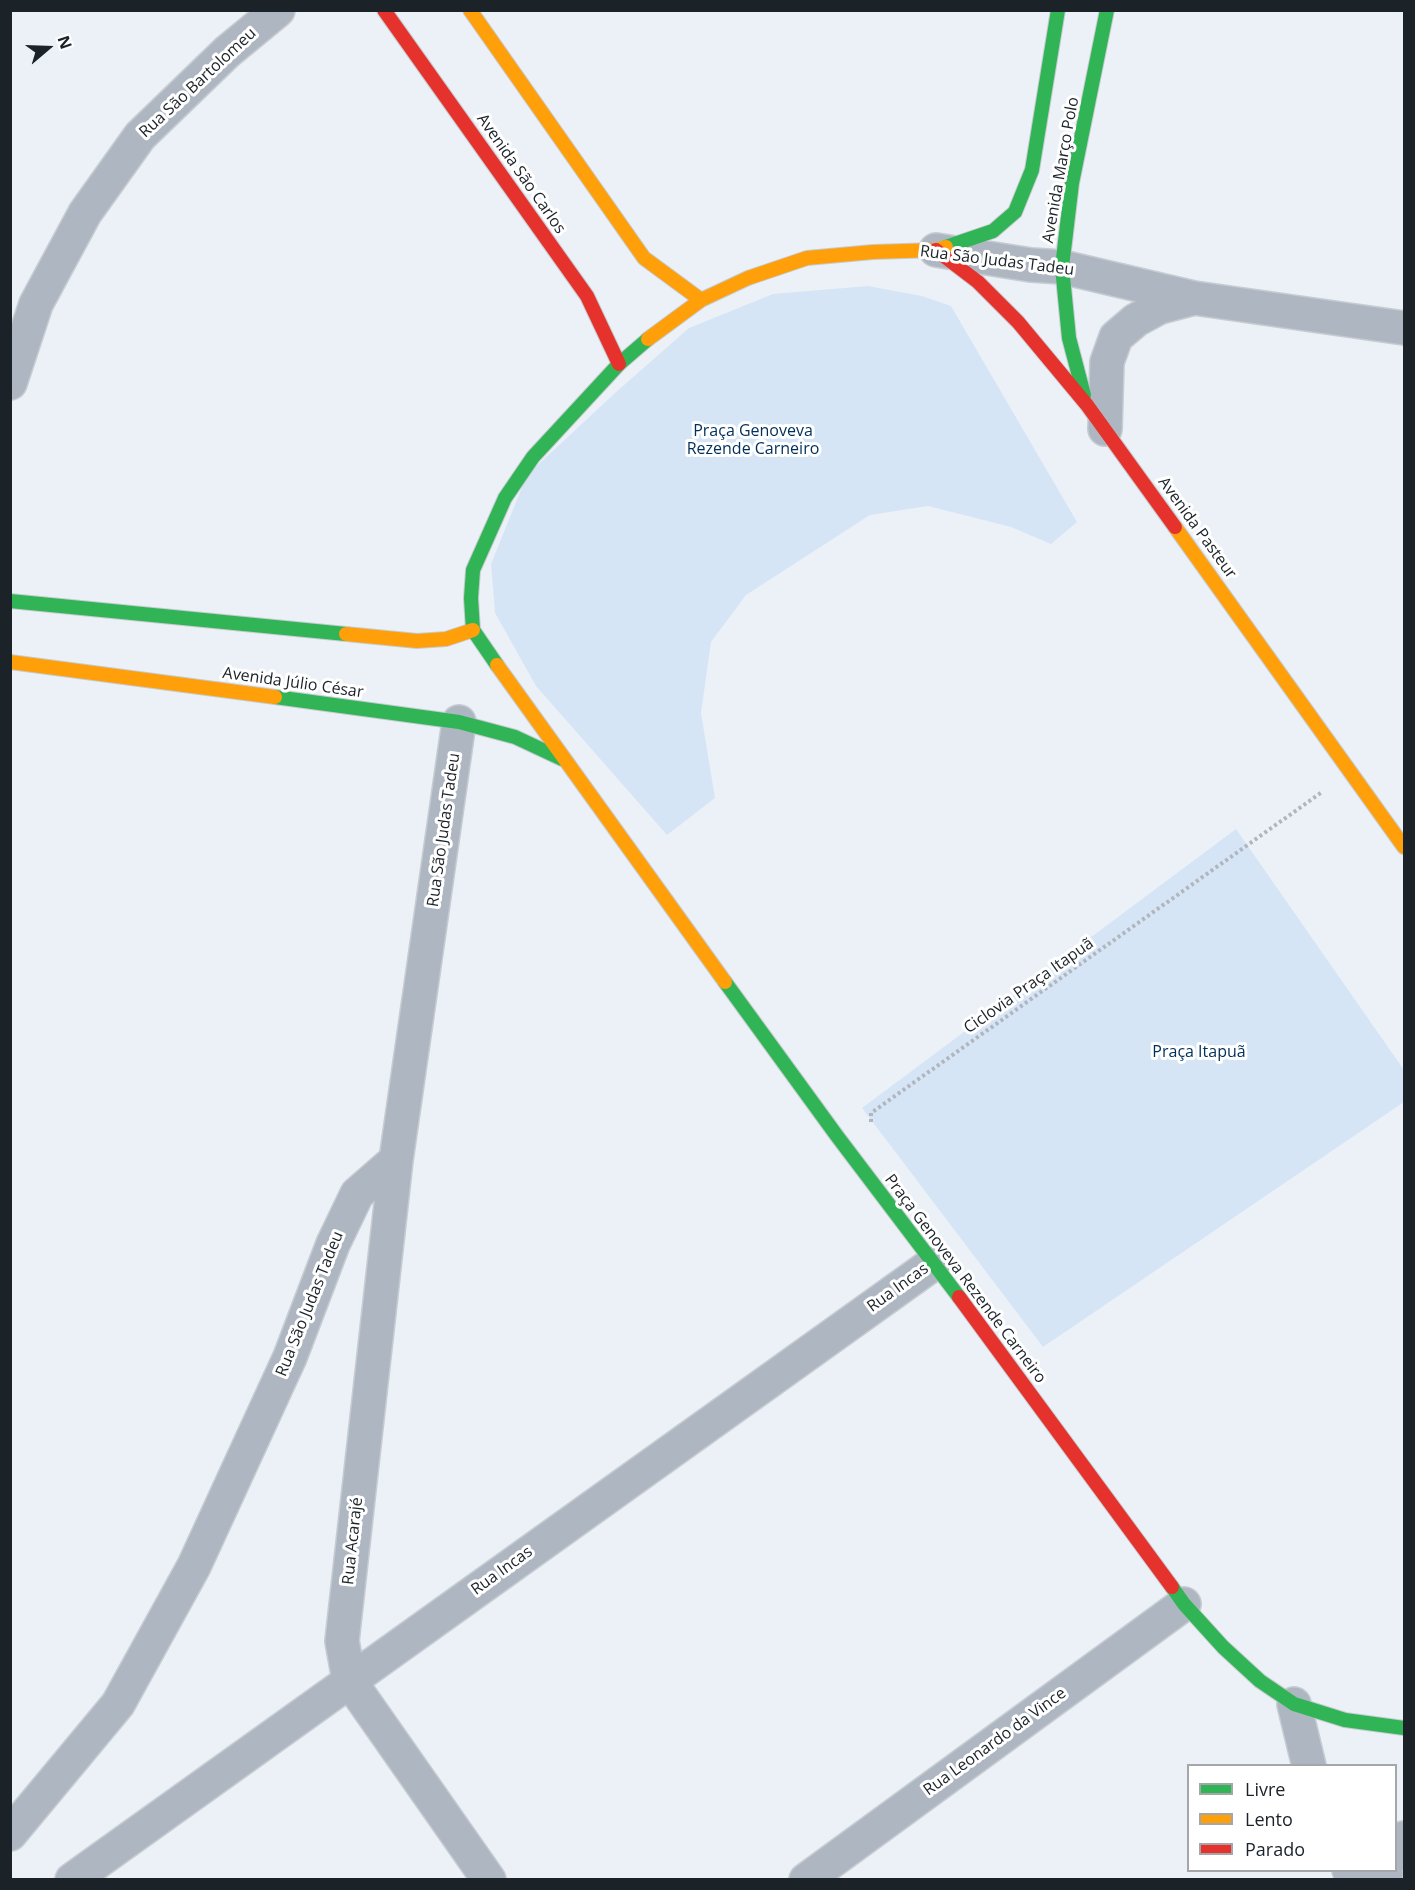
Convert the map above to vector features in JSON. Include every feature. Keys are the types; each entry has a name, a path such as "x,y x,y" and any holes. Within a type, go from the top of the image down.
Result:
{"main road":[{"name":"Avenida São Carlos","path":"384,10 587,296 619,364"},
{"path":"470,10 644,258 701,300"},
{"name":"Avenida Março Polo","path":"936,250 993,231 1015,212 1032,170 1058,10"},
{"name":"Avenida Março Polo","path":"1096,417 1069,338 1062,267 1072,183 1107,10"},
{"name":"Rua São Judas Tadeu","path":"565,760 507,681 474,630 471,598 473,570 505,498 533,457 619,364 659,329 701,300 748,278 807,258 873,252 936,250"},
{"name":"Avenida Pasteur","path":"936,250 978,282 1018,322 1096,417 1404,847"},
{"path":"10,601 417,641 447,639 474,630"},
{"name":"Avenida Júlio César","path":"10,663 459,722 516,737 565,760"},
{"name":"Praça Genoveva Rezende Carneiro","path":"565,760 837,1136 934,1263 1184,1604 1223,1647 1260,1681 1294,1704 1345,1720 1404,1728"}],"street":[{"name":"Rua São Bartolomeu","path":"10,383 36,304 85,213 140,136 227,52 278,10"},
{"name":"Rua São Judas Tadeu","path":"936,250 1031,265 1062,267 1194,298 1404,328"},
{"name":"Rua São Judas Tadeu","path":"1096,417 1107,362 1116,337 1136,320 1161,308 1194,298"},
{"name":"Rua São Judas Tadeu","path":"10,1834 118,1704 194,1566 290,1357 333,1244 357,1194 396,1160 459,722"},
{"name":"Rua Acarajé","path":"396,1160 342,1641 349,1680 489,1880"},
{"name":"Rua Incas","path":"72,1880 934,1263"},
{"name":"Rua Leonardo da Vince","path":"806,1880 1184,1604"},
{"path":"1294,1704 1309,1764"},
{"path":"1397,1853 1404,1838"}],"path":[{"name":"Ciclovia Praça Itapuã","path":"872,1129 871,1113 1344,777 1348,767"}],"green space":[{"name":"Praça Genoveva Rezende Carneiro","path":"868,286 922,296 951,306 1077,522 1051,544 1011,527 928,506 870,515 746,595 711,642 701,713 715,798 667,835 536,686 495,613 491,564 527,475 689,328 773,294"},
{"name":"Praça Itapuã","path":"1236,829 1404,1070 1404,1102 1043,1347 862,1108"}],"traffic: fast":[{"path":"946,247 993,231 1015,212 1032,170 1058,10"},
{"path":"1084,395 1069,338 1062,267 1072,183 1107,10"},
{"path":"497,665 473,630 471,598 473,570 505,498 533,457 619,364 648,339"},
{"path":"10,601 346,634"},
{"path":"275,697 459,722 515,737 562,759"},
{"path":"725,982 837,1136 959,1297"},
{"path":"1172,1587 1184,1604 1223,1647 1260,1681 1294,1704 1345,1720 1404,1728"}],"traffic: slow":[{"path":"470,10 644,258 701,300"},
{"path":"648,339 701,300 748,278 807,258 873,252 936,250 946,247"},
{"path":"1175,527 1404,847"},
{"path":"346,634 417,641 446,639 473,630"},
{"path":"10,662 275,697"},
{"path":"497,665 725,982"}],"traffic: jam":[{"path":"384,10 587,296 619,364"},
{"path":"936,250 978,282 1018,322 1087,405 1175,527"},
{"path":"959,1297 1172,1587"}]}
